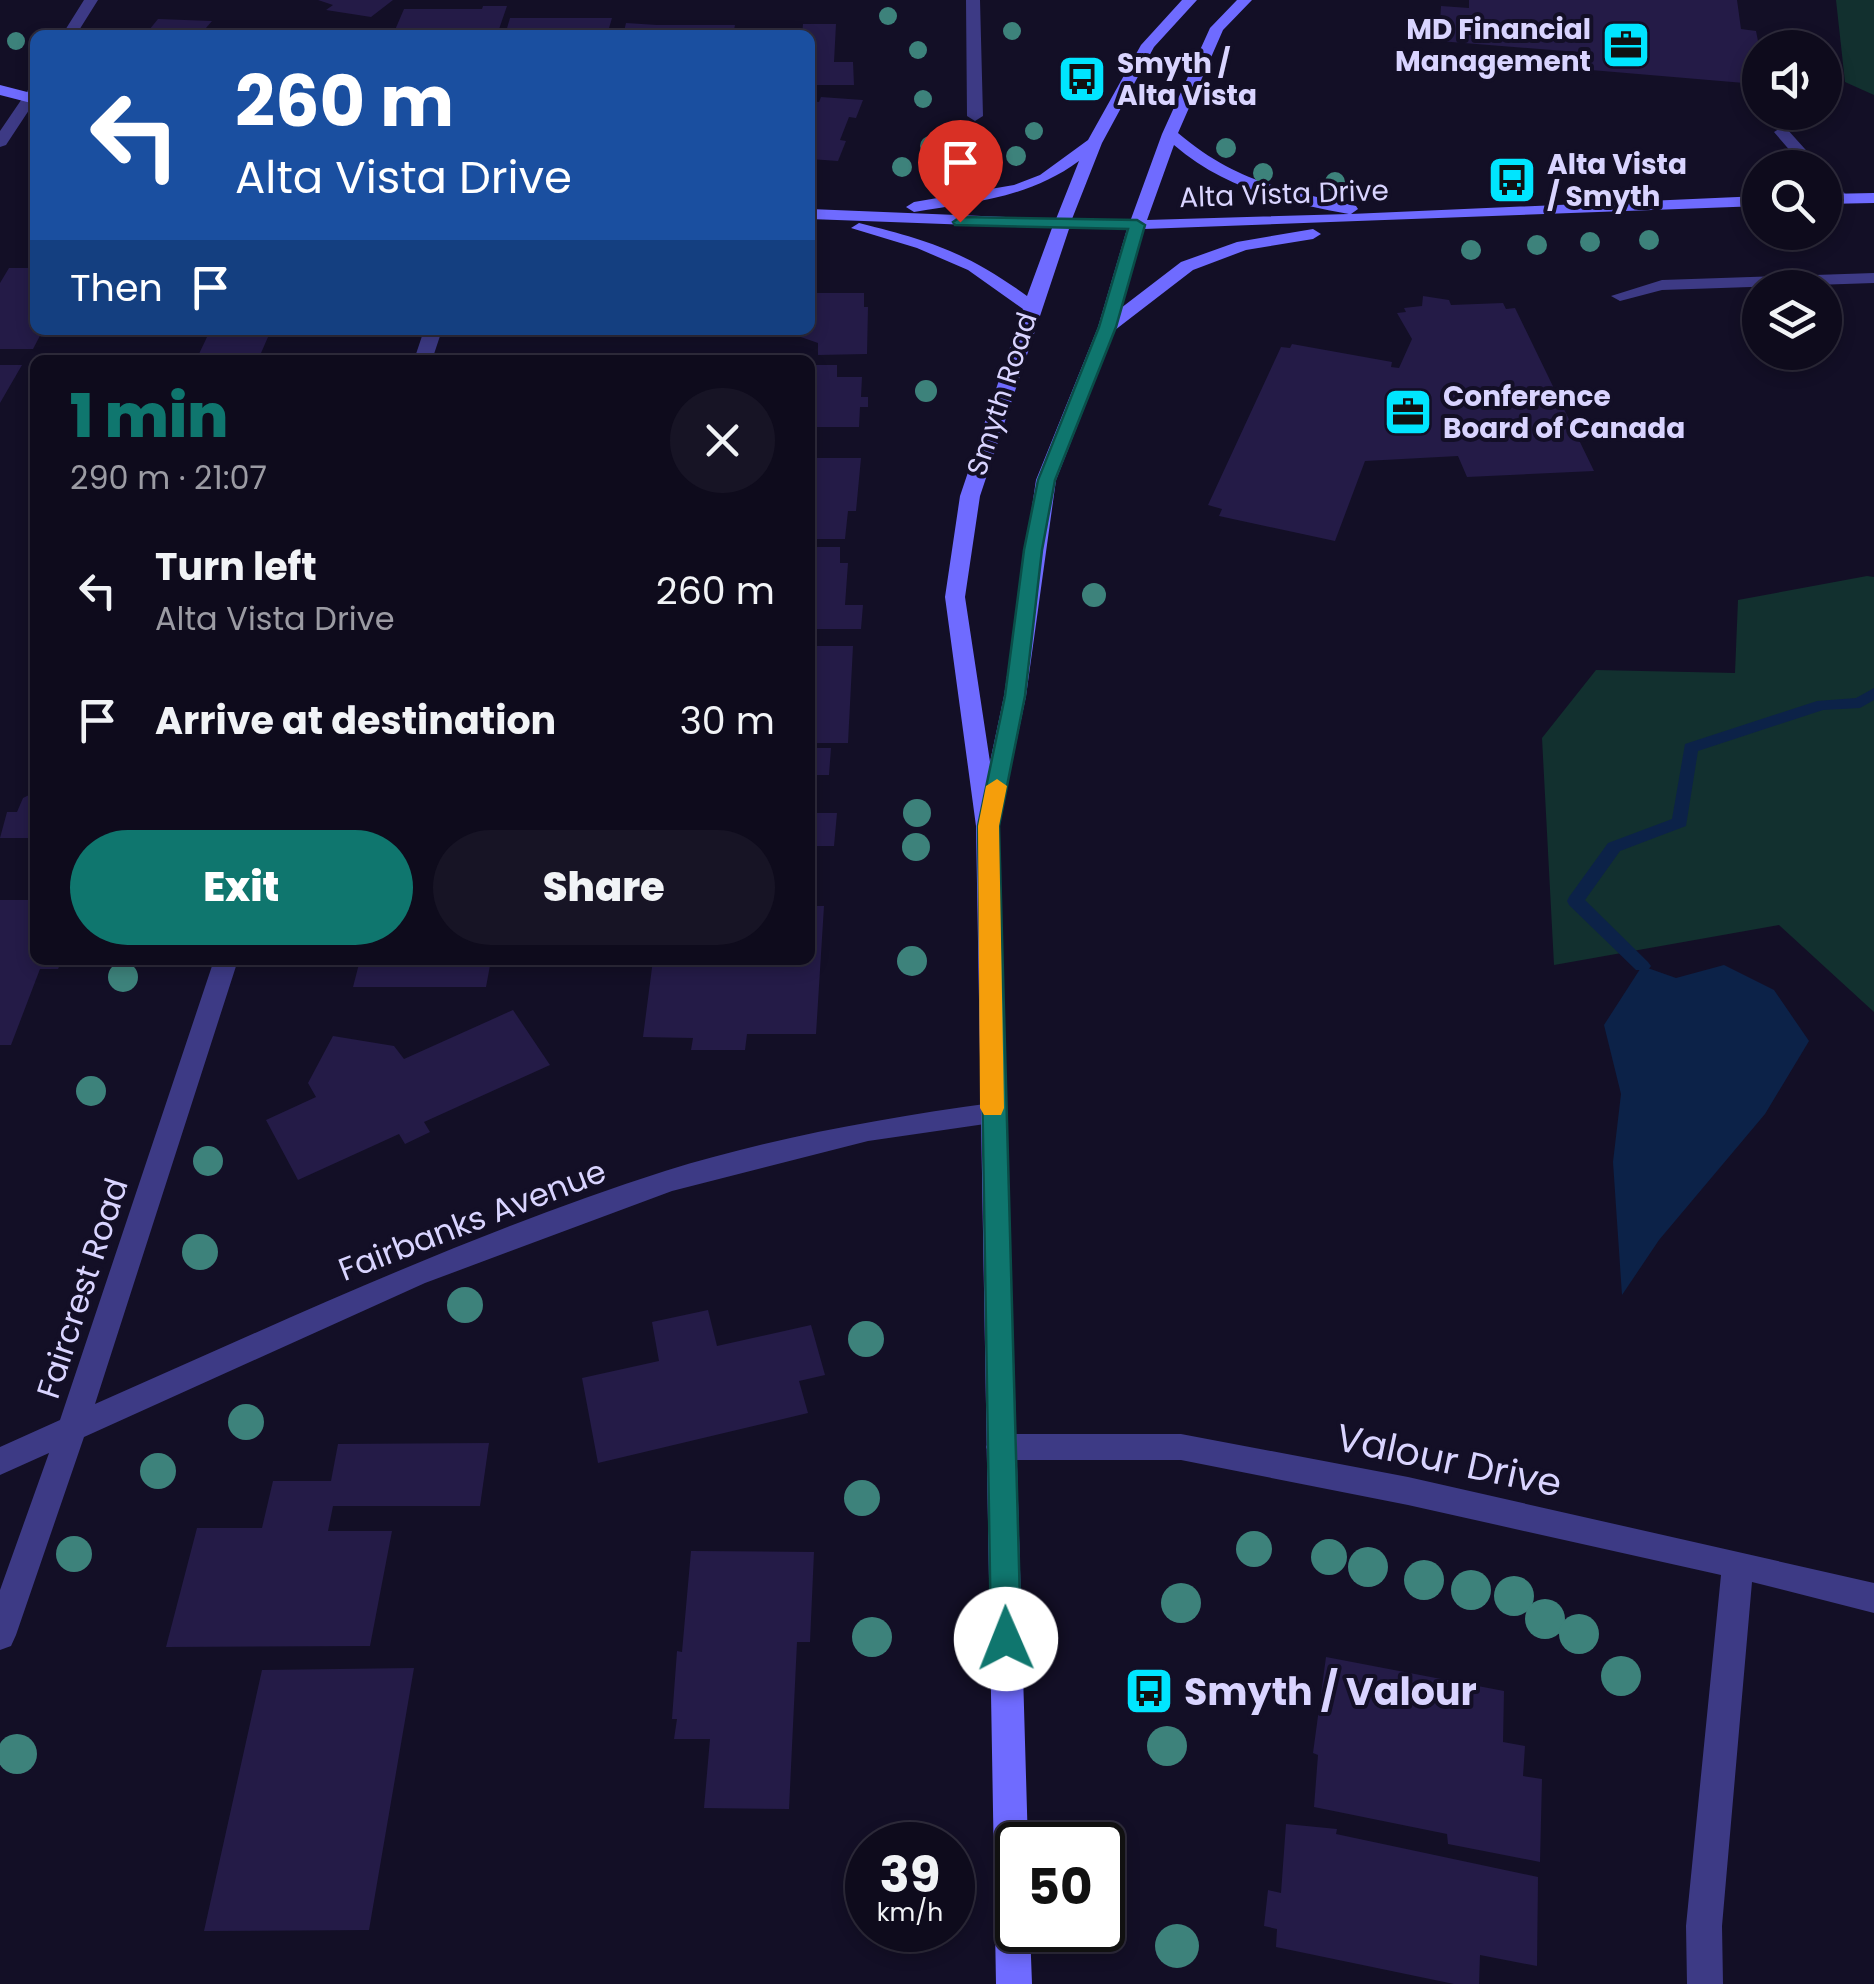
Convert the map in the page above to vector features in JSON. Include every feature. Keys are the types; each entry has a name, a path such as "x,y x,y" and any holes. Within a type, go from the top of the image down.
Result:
{"main road":[{"name":"Smyth Road","path":"1014,1984 988,826 955,596 970,496 1030,306 1062,224 1094,143 1148,45 1190,0"},
{"name":"Smyth Road","path":"988,826 1015,696 1046,480 1108,327 1137,225 1170,134 1218,28 1246,0"},
{"path":"0,90 30,95"},
{"path":"1170,134 1198,160 1237,184 1270,194 1401,218"},
{"path":"815,214 937,206 1018,188 1046,178 1094,143"},
{"path":"1842,199 1874,198"},
{"name":"Alta Vista Drive","path":"815,214 1137,225 1401,218 1742,202"},
{"path":"815,215 924,244 974,266 1030,306"},
{"path":"1108,327 1187,266 1242,246 1401,218"}],"street":[{"path":"72,30 91,0"},
{"path":"973,0 975,116"},
{"path":"0,142 30,99"},
{"path":"1782,132 1798,150"},
{"path":"1620,296 1662,285 1874,278"},
{"name":"Faircrest Road","path":"0,1635 74,1427 224,965"},
{"name":"Fairbanks Avenue","path":"0,1462 416,1276 669,1181 868,1131 992,1113"},
{"name":"Valour Drive","path":"1001,1447 1182,1447 1408,1491 1874,1598"},
{"path":"1705,1984 1704,1926 1738,1564"}],"green space":[{"path":"1836,0 1874,0 1874,95 1845,82"},
{"path":"1874,577 1874,1012 1779,925 1554,965 1542,738 1596,670 1735,673 1738,600"}],"water":[{"path":"1724,965 1774,990 1809,1041 1765,1114 1659,1240 1622,1295 1613,1162 1621,1094 1604,1025 1642,966 1676,978"}],"building":[{"path":"318,0 393,0 371,17 326,10 333,5"},
{"name":"MD Financial Management","path":"1469,0 1737,0 1741,29 1748,30 1742,30 1742,83 1579,69 1578,52 1439,41 1441,6 1469,8"},
{"path":"507,6 499,30 395,30 404,9"},
{"path":"510,18 612,18 608,30 506,30"},
{"path":"158,19 212,21 204,30 149,30"},
{"path":"626,23 735,25 734,30 624,30"},
{"path":"803,24 836,24 834,62 853,62 854,85 815,85 815,30 802,30"},
{"path":"821,97 863,100 856,118 849,117 840,140 846,141 838,161 815,159 815,102"},
{"path":"9,268 30,268 30,335 40,335 33,349 0,349 0,283"},
{"path":"815,289 817,293 864,293 864,307 868,307 867,354 818,355 818,343 798,336 815,335"},
{"name":"Conference Board of Canada","path":"1423,296 1449,300 1451,305 1503,303 1506,309 1515,308 1594,471 1467,477 1458,456 1365,461 1335,541 1219,516 1222,509 1208,505 1281,347 1290,348 1292,344 1392,362 1391,367 1399,368 1412,339 1397,313 1422,306"},
{"path":"207,337 268,337 260,355 198,355"},
{"path":"0,365 22,365 0,403"},
{"path":"815,365 837,365 837,377 862,377 861,397 868,397 868,407 860,407 859,427 815,427"},
{"path":"815,458 861,458 856,511 848,511 845,539 815,539"},
{"path":"815,547 840,547 840,563 848,563 845,605 863,605 861,629 815,629"},
{"path":"815,646 853,646 848,743 815,743"},
{"path":"815,748 831,748 829,775 815,775"},
{"path":"30,794 30,838 0,838 7,812 17,812 23,798"},
{"path":"815,813 837,813 834,846 815,846"},
{"path":"0,900 30,900 30,965 60,965 58,969 40,969 11,1045 0,1045"},
{"path":"815,906 824,906 816,1034 747,1034 745,1050 691,1050 693,1038 643,1037 652,965 815,965"},
{"path":"359,965 490,965 486,987 353,987"},
{"path":"513,1010 550,1065 424,1122 430,1132 405,1144 399,1134 298,1180 266,1120 316,1097 308,1083 333,1036 394,1046 404,1059"},
{"path":"708,1310 717,1346 811,1325 825,1375 799,1381 808,1413 598,1463 582,1378 659,1361 652,1322"},
{"path":"489,1443 480,1506 333,1506 328,1531 392,1531 370,1646 166,1647 197,1528 262,1528 273,1481 331,1481 338,1444"},
{"path":"691,1551 814,1552 810,1642 797,1642 789,1809 704,1808 710,1739 674,1739 677,1651 682,1652"},
{"path":"1326,1657 1504,1691 1503,1742 1525,1746 1523,1776 1542,1779 1540,1862 1448,1844 1447,1834 1314,1807 1318,1755 1313,1753"},
{"path":"414,1668 369,1930 204,1931 262,1670"},
{"path":"1286,1824 1337,1829 1336,1834 1538,1877 1537,1966 1480,1955 1479,1984 1454,1984 1276,1947 1277,1929 1264,1926 1268,1890 1281,1893"}],"waterway":[{"path":"1642,966 1575,901 1614,847 1680,822 1691,748 1822,705 1860,703 1874,693"}],"slow traffic":[{"path":"992,1108 988,826 997,786"}],"place":[{"name":"MD Financial Management","path":"1626,45"},
{"name":"Smyth / Alta Vista","path":"1082,79"},
{"name":"Alta Vista / Smyth","path":"1512,180"},
{"name":"Conference Board of Canada","path":"1408,412"},
{"name":"Smyth / Valour","path":"1149,1691"}],"route":[{"path":"960,222 1137,225 1108,327 1046,480 1015,696 988,826 1006,1639"}]}
